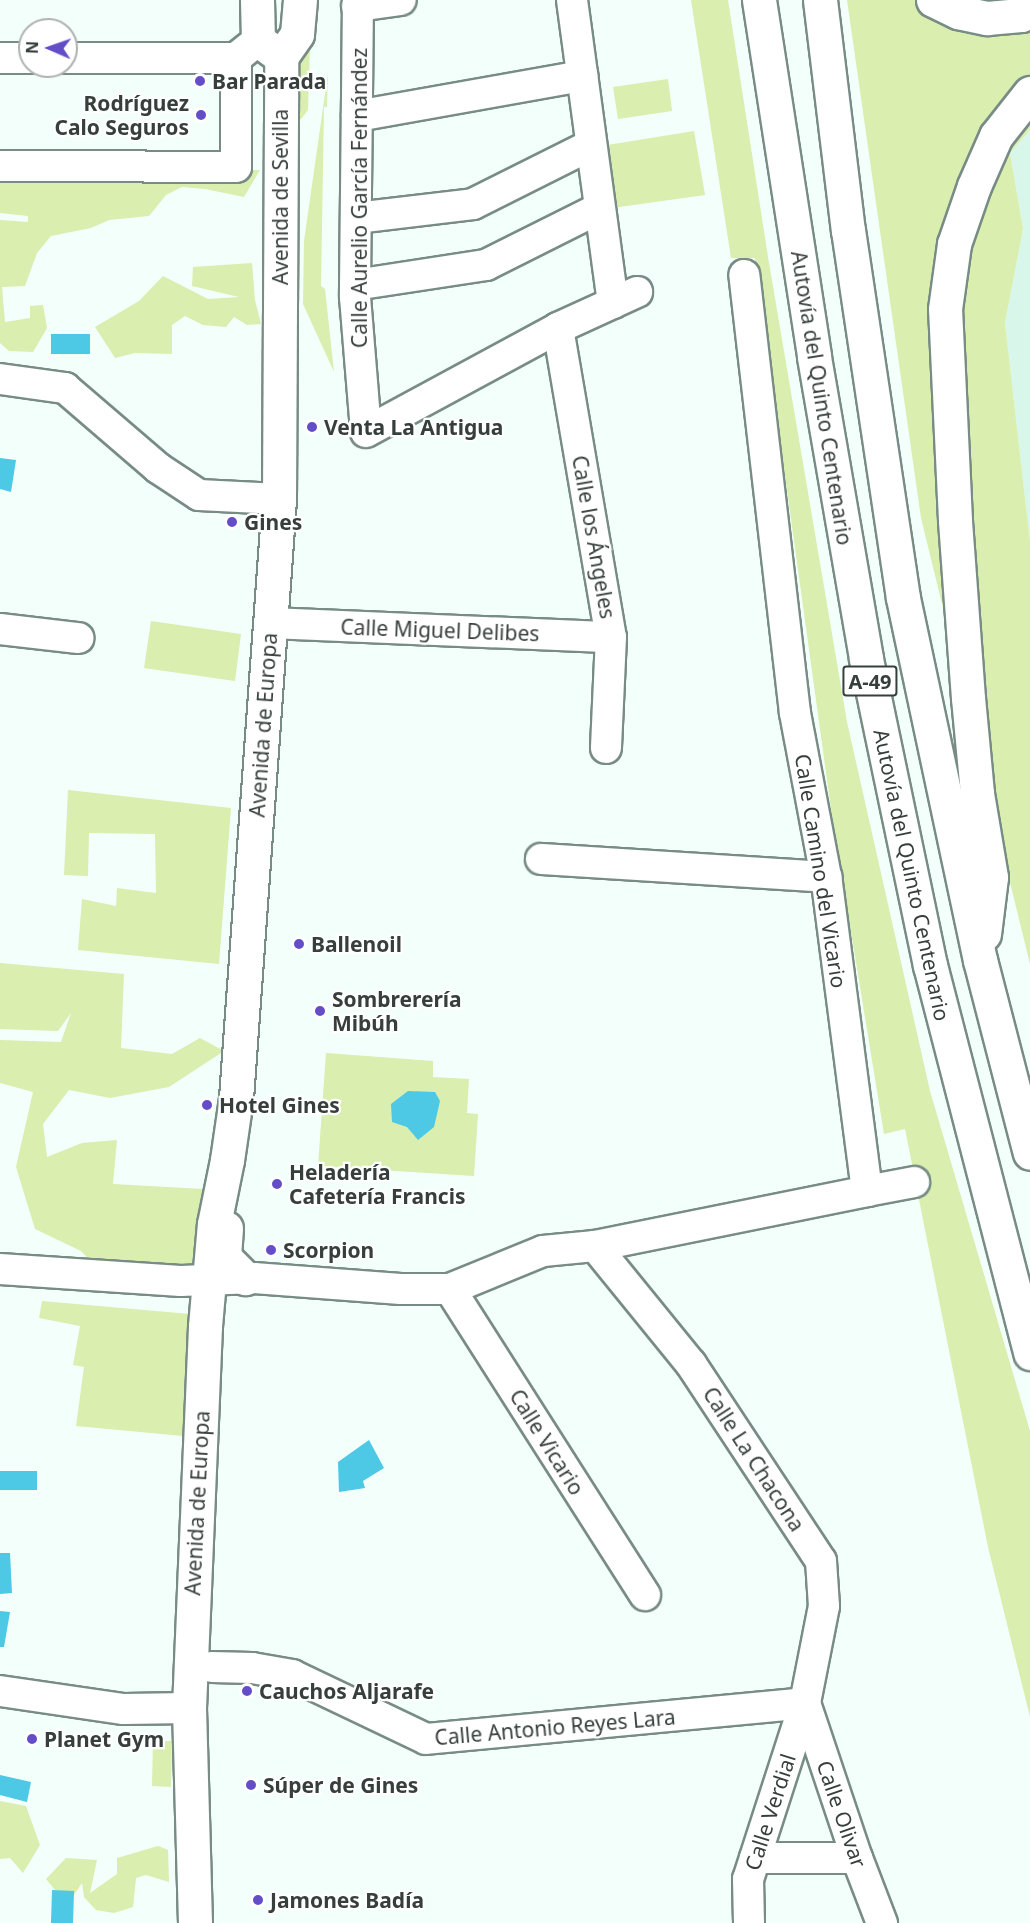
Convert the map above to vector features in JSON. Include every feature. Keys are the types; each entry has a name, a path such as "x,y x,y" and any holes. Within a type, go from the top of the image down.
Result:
{"main road":[{"name":"Avenida de Sevilla","path":"256,0 280,336"},
{"path":"258,52 297,34 300,0"},
{"name":"Autovía del Quinto Centenario","path":"759,0 814,357 866,659 930,965 1030,1353"},
{"name":"A-49","path":"820,0 848,230 903,598 980,960 1030,1153"},
{"path":"933,0 958,12 987,18 1021,15 1030,10"},
{"path":"980,960 991,878 977,793 968,698 945,309 954,244 974,186 996,136 1030,93"},
{"name":"Avenida de Europa","path":"195,1908 189,1708 192,1597 220,1279 214,1224 234,1114 279,499 280,336"},
{"name":"Avenida de Europa","path":"195,1908 212,1667 217,1490 209,1463 217,1299 238,1176 234,1114"},
{"path":"192,1597 202,1617 202,1658 212,1667"}],"street":[{"path":"358,3 400,0"},
{"path":"558,328 625,297 600,208 572,0"},
{"name":"Calle Aurelio García Fernández","path":"358,3 355,285 366,432 558,328"},
{"path":"0,166 236,167 258,52 78,58"},
{"path":"0,58 18,58"},
{"path":"357,116 582,76"},
{"path":"356,218 473,204 591,144"},
{"path":"355,285 486,265 600,208"},
{"name":"Calle Camino del Vicario","path":"744,275 795,713 826,877 867,1191"},
{"name":"Calle los Ángeles","path":"558,328 611,637 606,748"},
{"path":"0,379 65,388 158,468 199,495 279,499"},
{"name":"Calle Miguel Delibes","path":"270,623 611,637"},
{"path":"0,629 78,638"},
{"path":"541,859 826,877"},
{"path":"0,1269 450,1289 543,1251 595,1246 914,1182"},
{"name":"Calle La Chacona","path":"595,1246 691,1364 821,1561 824,1606 805,1703"},
{"name":"Calle Vicario","path":"450,1289 645,1595"},
{"name":"Calle Antonio Reyes Lara","path":"212,1667 252,1668 292,1675 426,1739 805,1703"},
{"path":"0,1691 124,1709 189,1708"},
{"name":"Calle Verdial","path":"749,1923 748,1879 805,1703"},
{"name":"Calle Olivar","path":"805,1703 857,1858 882,1923"},
{"path":"755,1858 857,1858"}],"shaded area":[{"path":"1030,130 1030,542 1005,323 1023,229 1010,153"}],"green space":[{"path":"691,0 728,0 768,257 847,722 930,1091 1030,1431 1030,1717 988,1547 905,1129 884,1134 831,809 755,258 731,258"},
{"path":"847,0 1030,0 1030,130 1010,153 1023,229 1005,323 1030,542 1030,964 921,518"},
{"path":"310,47 308,110 301,119 293,121 296,73 300,52"},
{"path":"328,73 327,107 324,107 321,286 325,289 334,372 303,304 304,241"},
{"path":"668,79 672,111 618,119 613,87"},
{"path":"694,131 705,195 605,209 595,147"},
{"path":"260,170 244,197 182,187 166,195 149,216 109,220 91,228 51,236 37,253 25,286 2,287 5,322 30,318 30,306 43,305 47,328 33,352 9,351 0,343 0,220 28,222 28,216 0,213 0,171"},
{"path":"252,263 255,300 261,324 247,325 234,317 226,327 203,325 185,316 172,325 172,354 135,353 115,358 95,327 139,301 163,276 208,299 239,297 192,286 193,267"},
{"path":"151,621 241,634 235,681 144,668"},
{"path":"68,790 231,808 219,964 78,950 82,899 116,906 117,888 156,893 155,834 89,833 88,876 64,875"},
{"path":"0,963 124,974 121,1048 172,1054 200,1038 224,1051 169,1087 110,1098 69,1090 43,1124 47,1157 82,1143 117,1140 113,1184 203,1189 207,1234 196,1267 112,1284 81,1251 35,1229 16,1167 33,1092 0,1083 0,1040 61,1042 71,1013 58,1031 0,1029"},
{"path":"326,1053 433,1061 433,1077 469,1079 467,1113 478,1114 474,1176 318,1166"},
{"path":"42,1301 190,1314 183,1436 76,1426 84,1367 73,1365 80,1326 39,1318"},
{"path":"153,1741 172,1741 171,1787 152,1786"},
{"path":"0,1801 26,1806 40,1845 23,1873 10,1858 0,1859"},
{"path":"158,1846 168,1850 169,1882 146,1875 136,1878 133,1907 114,1913 96,1910 84,1897 82,1883 74,1895 55,1890 46,1879 66,1858 97,1860 90,1893 117,1874 117,1858"}],"water":[{"path":"51,334 90,334 90,354 51,354"},
{"path":"0,458 16,460 11,492 0,489"},
{"path":"408,1091 435,1092 440,1101 434,1127 418,1140 407,1127 392,1122 391,1104"},
{"path":"369,1440 384,1468 363,1481 365,1488 339,1492 338,1462"},
{"path":"0,1471 37,1471 37,1490 0,1490"},
{"path":"0,1553 10,1553 12,1593 0,1594"},
{"path":"0,1611 10,1612 4,1647 0,1647"},
{"path":"0,1775 31,1782 27,1802 0,1795"},
{"path":"52,1890 74,1891 73,1923 51,1923"}],"place":[{"name":"Bar Parada","path":"200,81"},
{"name":"Rodríguez Calo Seguros","path":"201,115"},
{"name":"Venta La Antigua","path":"312,427"},
{"name":"Gines","path":"232,522"},
{"name":"Ballenoil","path":"299,944"},
{"name":"Sombrerería Mibúh","path":"320,1011"},
{"name":"Hotel Gines","path":"207,1105"},
{"name":"Heladería Cafetería Francis","path":"277,1184"},
{"name":"Scorpion","path":"271,1250"},
{"name":"Cauchos Aljarafe","path":"247,1691"},
{"name":"Planet Gym","path":"32,1739"},
{"name":"Súper de Gines","path":"251,1785"},
{"name":"Jamones Badía","path":"258,1900"}]}
